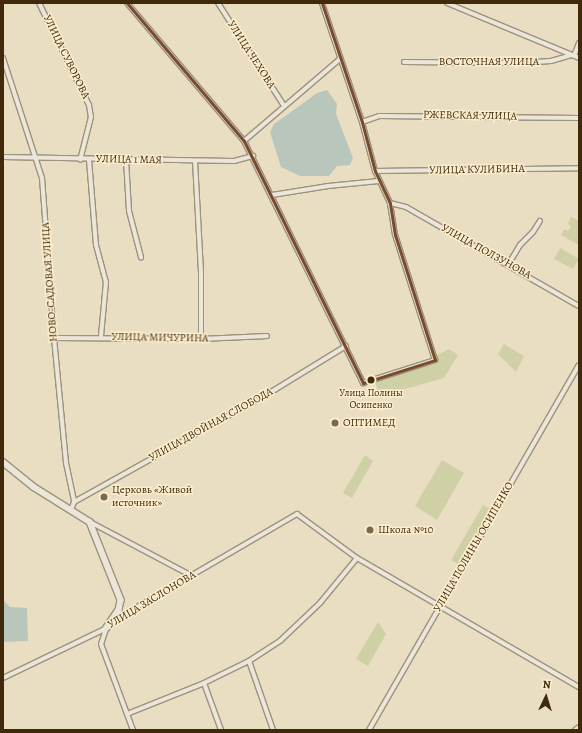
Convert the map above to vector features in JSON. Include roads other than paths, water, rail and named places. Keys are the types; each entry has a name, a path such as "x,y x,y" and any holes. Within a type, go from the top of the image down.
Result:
{"street":[{"name":"УЛИЦА СУВОРОВА","path":"39,3 89,105 90,117 80,160"},
{"path":"127,3 244,141 253,156 363,383 435,360 395,235 390,203 375,171 362,122 339,60 322,3"},
{"name":"УЛИЦА ЧЕХОВА","path":"218,3 284,106"},
{"path":"447,3 579,58"},
{"path":"573,55 579,43"},
{"name":"ВОСТОЧНАЯ УЛИЦА","path":"404,62 551,61 573,55"},
{"name":"НОВО-САДОВАЯ УЛИЦА","path":"3,58 37,158 42,178 54,338 66,462 74,502"},
{"path":"244,141 339,60"},
{"name":"РЖЕВСКАЯ УЛИЦА","path":"362,122 379,116 579,118"},
{"name":"УЛИЦА 1 МАЯ","path":"3,157 80,160 234,161 253,156"},
{"path":"89,160 96,245 106,282 101,336"},
{"path":"126,160 129,212 141,257"},
{"path":"195,161 201,273 201,339"},
{"name":"УЛИЦА КУЛИБИНА","path":"375,171 579,168"},
{"path":"272,195 379,181"},
{"name":"УЛИЦА ПОЛЗУНОВА","path":"390,203 406,207 579,306"},
{"path":"508,265 520,245 533,232 540,221"},
{"name":"УЛИЦА МИЧУРИНА","path":"54,338 101,336 201,339 267,336"},
{"name":"УЛИЦА ДВОЙНАЯ СЛОБОДА","path":"74,502 276,389 346,346"},
{"name":"УЛИЦА ПОЛИНЫ ОСИПЕНКО","path":"369,730 579,365"},
{"path":"3,462 34,487 90,522 192,576"},
{"path":"71,510 74,502"},
{"name":"УЛИЦА ЗАСЛОНОВА","path":"3,678 107,628 120,617 297,514 358,558"},
{"path":"90,522 121,600 119,610 107,628 101,644 133,730"},
{"path":"127,714 204,683 249,661 281,640 320,603 358,558 442,605 579,687"},
{"path":"249,661 273,730"},
{"path":"204,683 221,730"},
{"path":"575,730 579,727"}],"place":[{"name":"Улица Полины Осипенко","path":"371,380"},
{"name":"ОПТИМЕД","path":"335,423"},
{"name":"Церковь «Живой источник»","path":"104,497"},
{"name":"Школа №10","path":"370,530"}]}
